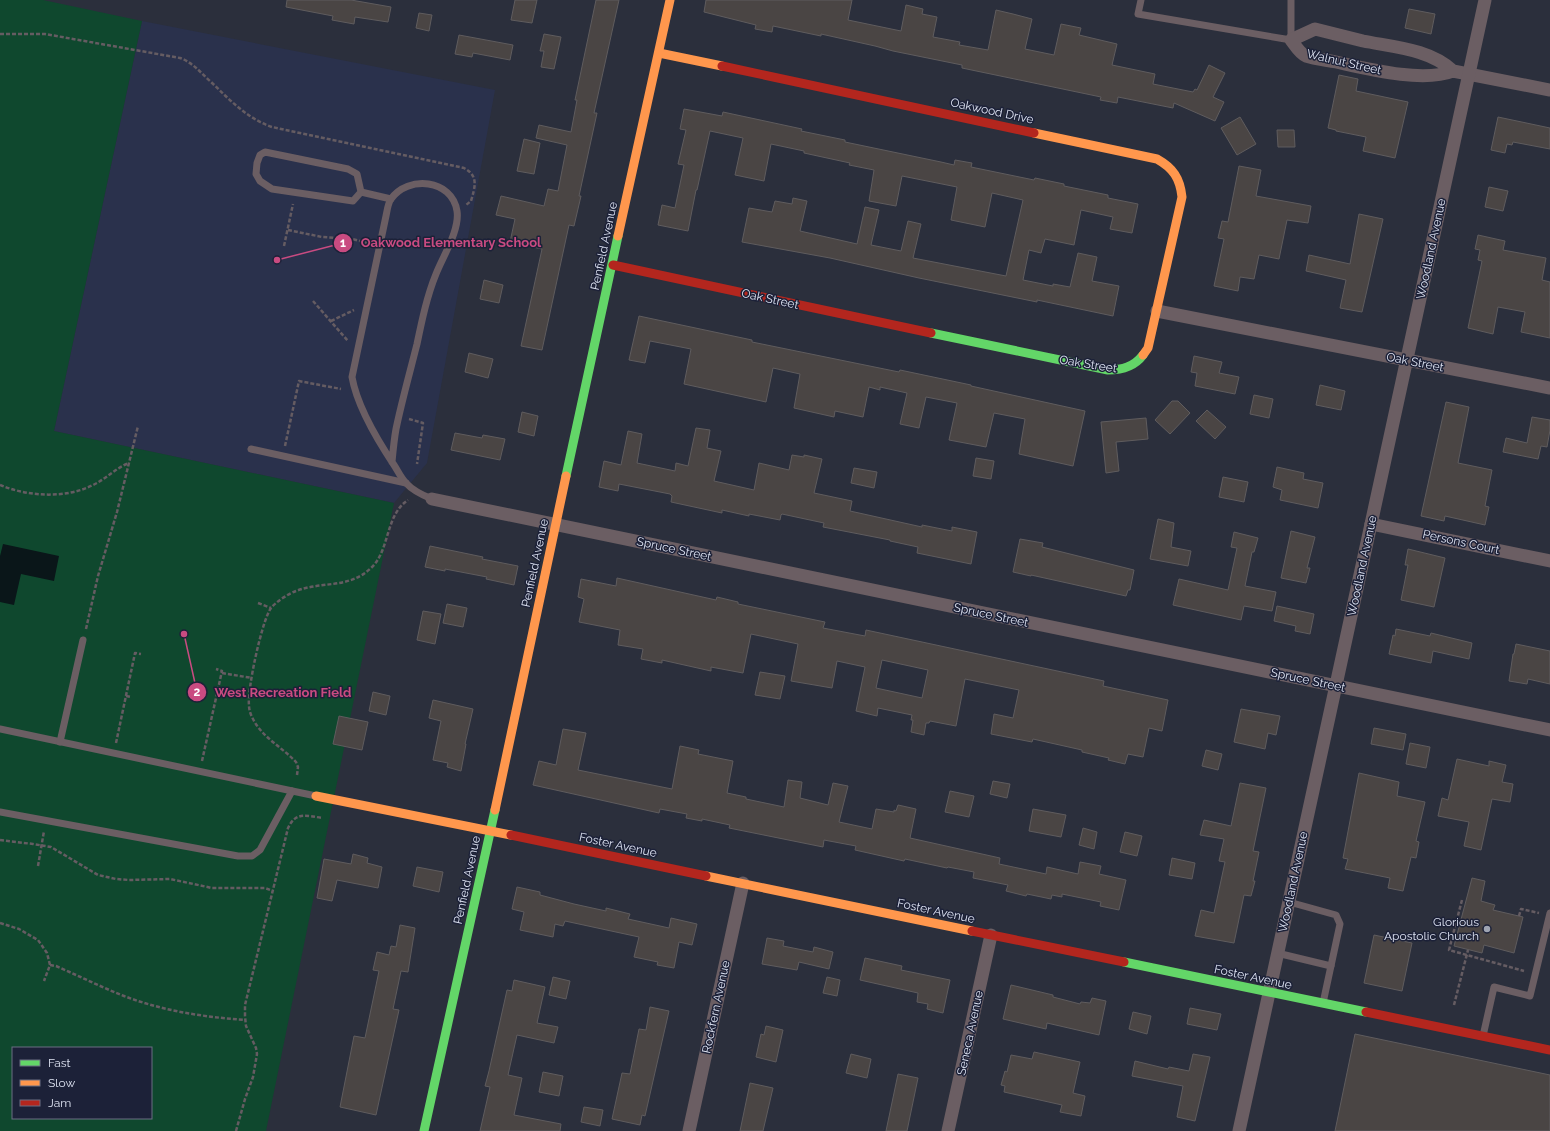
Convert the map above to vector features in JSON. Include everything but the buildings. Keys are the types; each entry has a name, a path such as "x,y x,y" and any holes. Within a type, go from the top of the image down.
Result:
{"street":[{"name":"Penfield Avenue","path":"424,1131 670,0"},
{"name":"Woodland Avenue","path":"1239,1131 1485,0"},
{"name":"Walnut Street","path":"1453,71 1444,75 1426,76 1400,74 1344,64 1304,55 1291,40 1315,29 1362,41 1412,51 1446,64 1453,71 1550,90"},
{"name":"Oakwood Drive","path":"659,53 1150,157 1168,164 1177,174 1182,185 1182,197 1157,311"},
{"name":"Oak Street","path":"613,265 1108,370 1120,370 1132,366 1142,359 1148,348 1157,311 1550,388"},
{"name":"Spruce Street","path":"432,499 1550,730"},
{"name":"Persons Court","path":"1371,524 1550,561"},
{"name":"Foster Avenue","path":"316,796 1550,1050"},
{"name":"Rockfern Avenue","path":"689,1131 743,884"},
{"name":"Seneca Avenue","path":"948,1131 991,935"}],"lane":[{"path":"1141,0 1138,14 1291,40 1291,0"},
{"path":"265,152 348,169 357,174 361,192 353,200 272,189 260,182 256,174 257,163 260,156 265,152"},
{"path":"392,462 399,417 427,301 436,274 457,224 457,212 453,197 444,188 432,184 420,183 408,187 398,192 391,199 386,216 352,377 354,390 379,443 406,483 419,494 432,499"},
{"path":"361,192 391,199"},
{"path":"251,449 406,483"},
{"path":"60,742 83,640"},
{"path":"0,729 316,796"},
{"path":"0,812 238,856 252,856 260,850 292,791"},
{"path":"1289,902 1336,915 1340,924 1323,1004"},
{"path":"1482,1036 1494,987 1530,996 1550,913"},
{"path":"1277,953 1331,966"}],"path":[{"path":"0,34 45,34 180,58 194,65 237,107 260,123 272,127 464,168 470,171 475,183 471,201"},
{"path":"284,246 290,218"},
{"path":"313,301 352,346"},
{"path":"331,321 359,307"},
{"path":"286,442 299,381 341,389"},
{"path":"399,417 423,423 417,464"},
{"path":"88,621 98,576 117,512 138,426"},
{"path":"0,485 38,494 68,493 82,490 105,479 121,466 129,462"},
{"path":"298,775 298,767 296,762 262,732 251,716 249,702 252,678 260,638 266,620 271,608 297,591 349,582 360,577 371,569 378,560 398,511 404,503 409,500"},
{"path":"258,603 271,608"},
{"path":"117,737 135,653 141,654"},
{"path":"216,669 222,671 222,673 252,678"},
{"path":"203,755 222,673"},
{"path":"126,696 131,697"},
{"path":"236,1131 242,1107 253,1077 257,1054 245,1020 245,1005 288,828 292,820 298,816 323,818"},
{"path":"38,866 43,837"},
{"path":"0,840 51,847 98,875 116,879 129,880 170,878 212,888 265,888 273,891"},
{"path":"1462,900 1449,950 1514,968"},
{"path":"1519,916 1521,909 1528,910"},
{"path":"0,923 20,929 38,940 48,953 50,965 44,981"},
{"path":"1454,1005 1468,950"},
{"path":"50,965 56,966 124,996 156,1006 190,1014 245,1020"}],"shaded area":[{"path":"142,21 495,90 427,463 394,503 54,431"},
{"path":"3,544 59,556 54,581 21,574 14,605 0,602 0,556"}],"green space":[{"path":"0,0 43,0 142,21 54,431 394,503 266,1131 0,1131"}],"traffic: fast":[{"path":"566,476 618,236"},
{"path":"931,333 1108,370 1132,365 1143,355"},
{"path":"424,1131 495,810"},
{"path":"1124,962 1366,1012"}],"traffic: slow":[{"path":"618,236 670,0"},
{"path":"659,53 722,66"},
{"path":"1034,133 1157,159 1163,162 1175,174 1180,184 1182,197 1148,348 1143,355"},
{"path":"495,810 566,476"},
{"path":"316,796 511,835"},
{"path":"706,876 972,931"}],"traffic: jam":[{"path":"722,66 1034,133"},
{"path":"613,265 931,333"},
{"path":"511,835 706,876"},
{"path":"972,931 1124,962"},
{"path":"1366,1012 1550,1050"}],"place":[{"name":"Oakwood Elementary School","path":"277,260"},
{"name":"West Recreation Field","path":"184,634"},
{"name":"Glorious Apostolic Church","path":"1487,929"}]}
